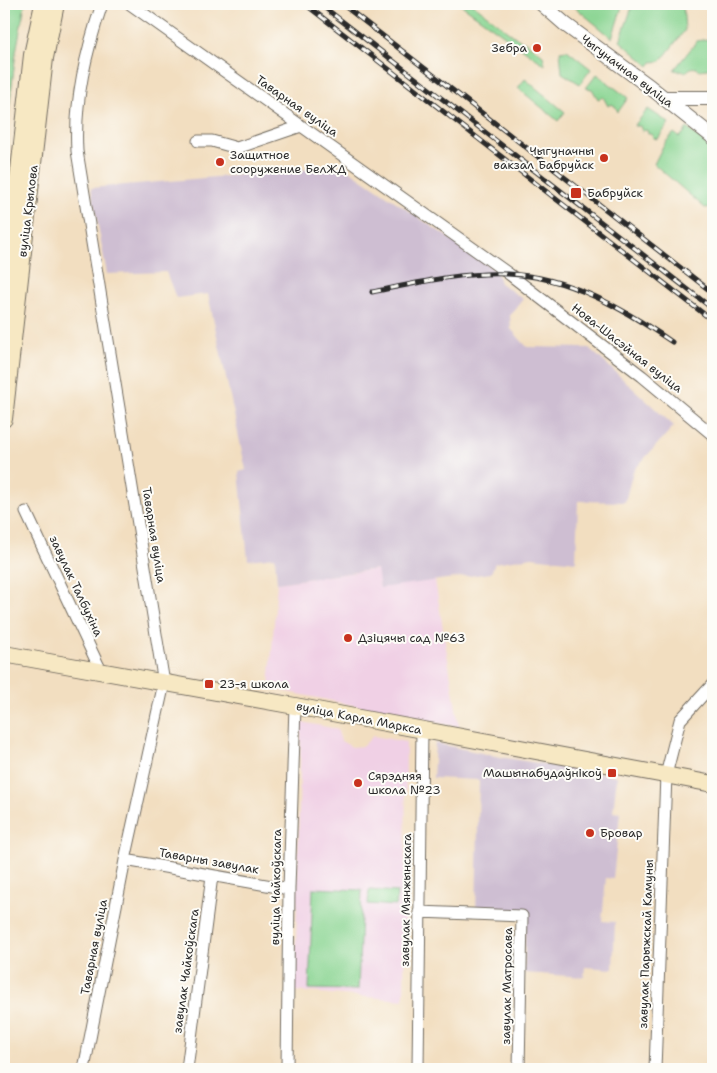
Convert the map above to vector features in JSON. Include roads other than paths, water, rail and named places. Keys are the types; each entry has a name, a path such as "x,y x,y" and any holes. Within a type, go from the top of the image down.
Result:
{"main road":[{"name":"вуліца Крылова","path":"4,303 32,55 43,4"},
{"name":"вуліца Крылова","path":"4,419 45,58 56,4"},
{"name":"вуліца Карла Маркса","path":"4,654 713,784"}],"street":[{"name":"Таварная вуліца","path":"84,1069 125,860 164,683 77,151 76,126 83,65 102,4"},
{"name":"Таварная вуліца","path":"130,4 522,284"},
{"name":"Чыгуначная вуліца","path":"542,4 566,25 713,137"},
{"path":"663,98 713,98"},
{"path":"198,141 212,141 237,148 301,126"},
{"name":"Нова-Шасэйная вуліца","path":"522,284 642,376 713,435"},
{"name":"завулак Талбухіна","path":"26,512 101,672"},
{"name":"завулак Парыжскай Камуны","path":"655,1069 666,775 680,720 713,684"},
{"name":"вуліца Чайкоўскага","path":"286,1069 295,706"},
{"name":"завулак Мянжынскага","path":"418,1069 422,730"},
{"name":"Таварны завулак","path":"125,860 289,889"},
{"name":"завулак Чайкоўскага","path":"187,1069 212,876"},
{"name":"завулак Матросава","path":"419,912 522,916 519,1069"}],"railway":[{"path":"305,4 713,321"},
{"path":"320,4 713,309"},
{"path":"342,4 713,293"},
{"path":"372,292 440,279 474,275 508,274 530,276 552,281 594,296 635,318 672,342"}],"place":[{"name":"Зебра","path":"537,48"},
{"name":"Чыгуначны вакзал Бабруйск","path":"604,158"},
{"name":"Защитное сооружение БелЖД","path":"220,162"},
{"name":"Бабруйск","path":"576,193"},
{"name":"Дзіцячы сад №63","path":"348,638"},
{"name":"23-я школа","path":"209,684"},
{"name":"Машынабудаўнікоў","path":"612,773"},
{"name":"Сярэдняя школа №23","path":"358,783"},
{"name":"Бровар","path":"590,833"}]}
